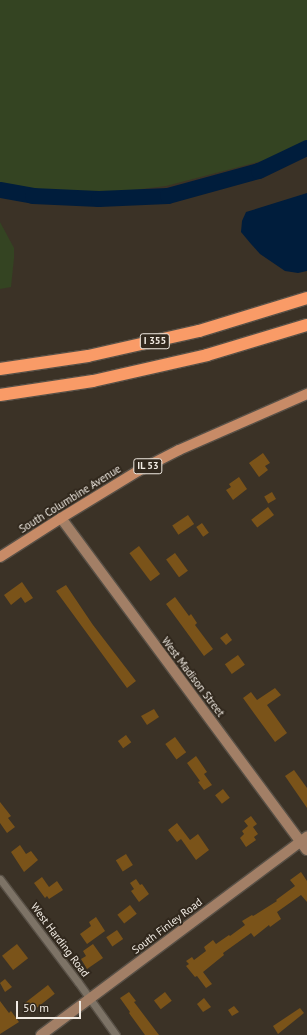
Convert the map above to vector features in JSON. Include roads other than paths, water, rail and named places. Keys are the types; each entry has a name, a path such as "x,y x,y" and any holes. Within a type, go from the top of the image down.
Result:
{"highway":[{"name":"I 355","path":"0,369 88,356 198,331 307,298"},
{"name":"I 355","path":"0,395 93,381 207,355 307,325"}],"main road":[{"name":"South Columbine Avenue","path":"0,557 138,471 179,450 307,394"}],"street":[{"name":"West Madison Street","path":"61,518 304,839 307,850"},
{"name":"South Finley Road","path":"41,1035 304,839"},
{"name":"West Harding Road","path":"0,879 116,1035"}],"water":[{"path":"307,193 307,271 298,273 285,271 260,254 251,244 241,232 242,221 246,212"}],"waterway":[{"path":"0,190 33,196 99,199 168,196 259,171 307,148"}]}
